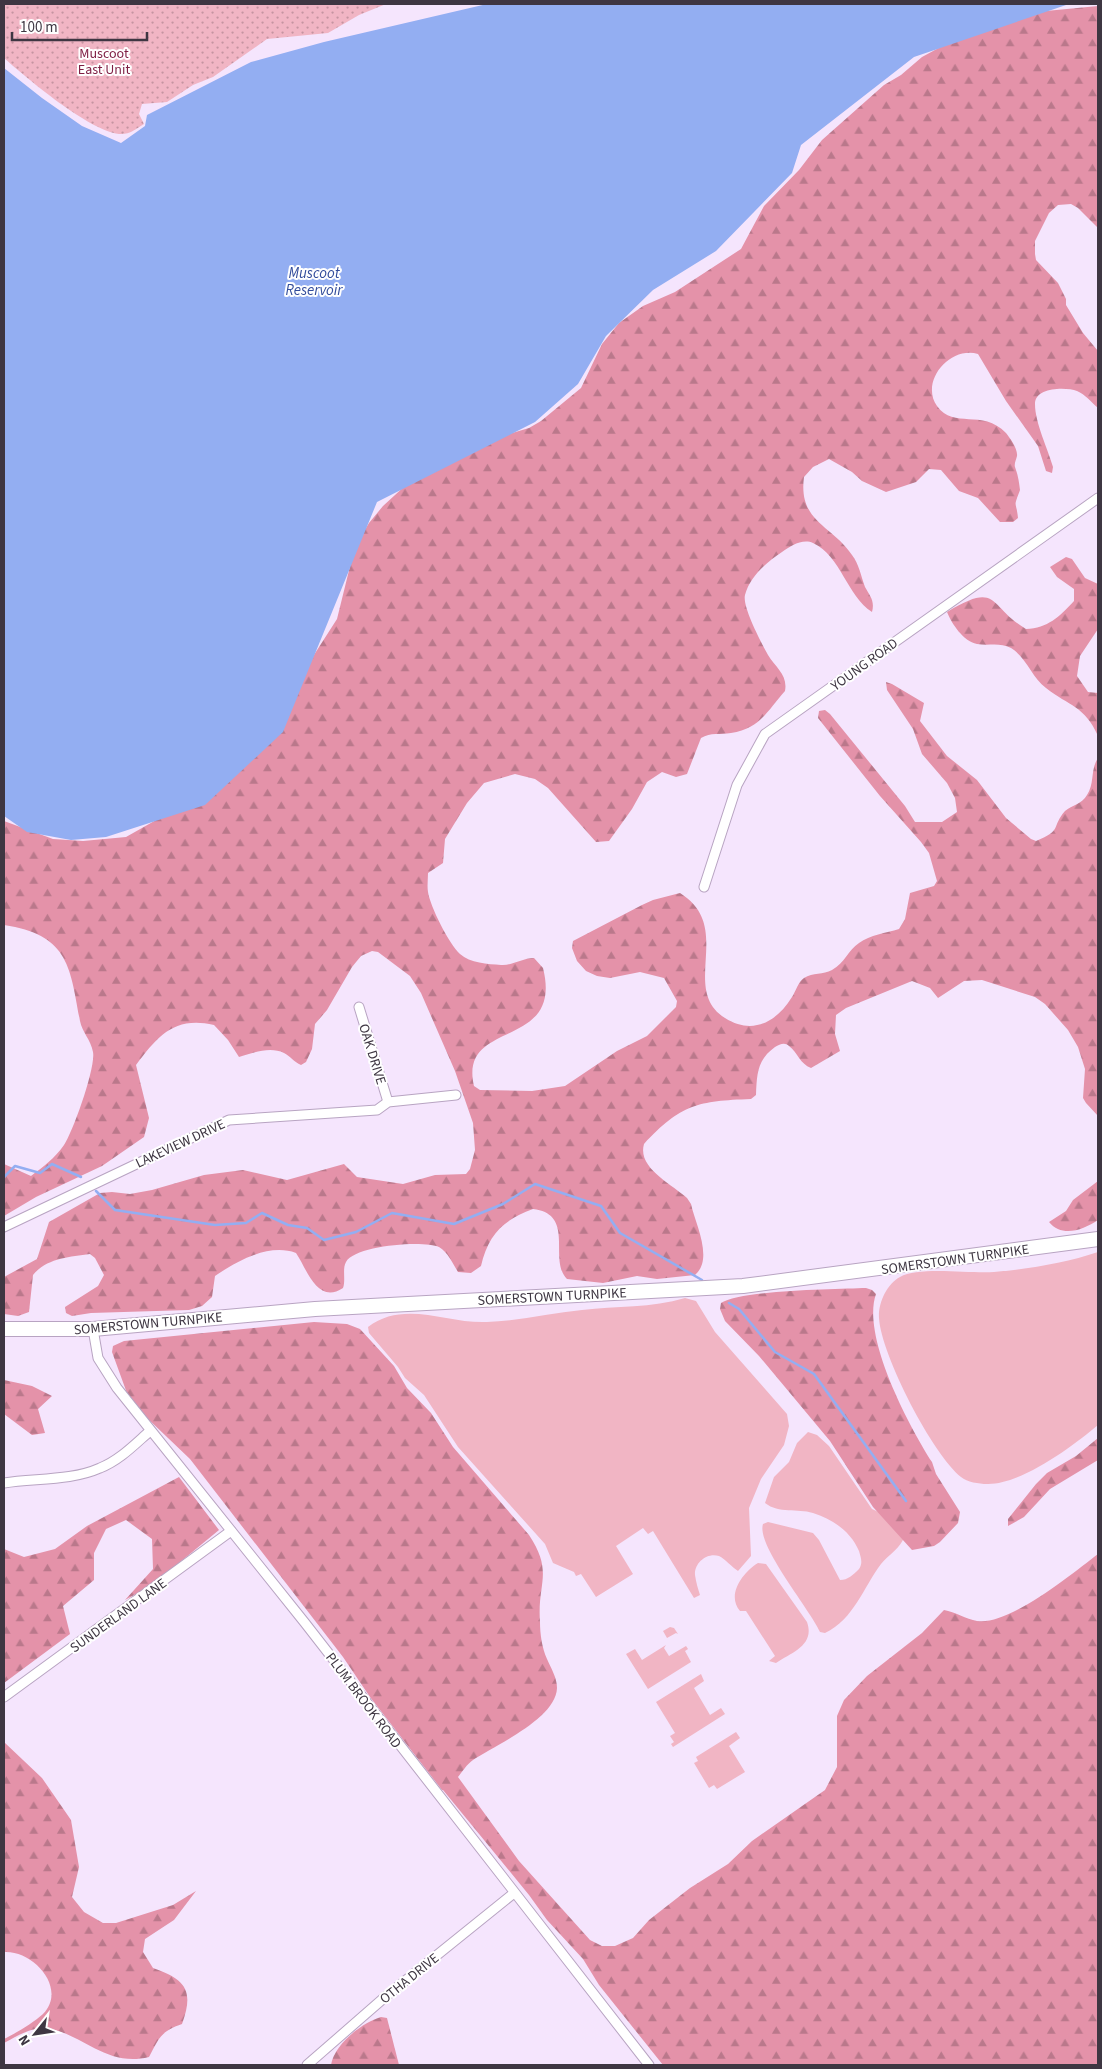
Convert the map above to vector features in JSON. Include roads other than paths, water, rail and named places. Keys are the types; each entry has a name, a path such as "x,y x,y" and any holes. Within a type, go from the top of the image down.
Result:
{"main road":[{"name":"SOMERSTOWN TURNPIKE","path":"4,1329 93,1328 315,1309 742,1286 1098,1239"}],"street":[{"name":"YOUNG ROAD","path":"704,887 738,785 765,734 1098,498"},
{"name":"OAK DRIVE","path":"359,1007 388,1102"},
{"name":"LAKEVIEW DRIVE","path":"4,1227 229,1120 377,1110 388,1102 456,1094"},
{"name":"PLUM BROOK ROAD","path":"93,1328 98,1358 150,1431 231,1530 649,2065"},
{"path":"4,1483 64,1476 100,1469 116,1460 150,1431"},
{"name":"SUNDERLAND LANE","path":"4,1697 198,1557 231,1530"},
{"name":"OTHA DRIVE","path":"307,2065 385,1998 514,1893"}],"water":[{"name":"Muscoot Reservoir","path":"487,4 1069,4 914,57 801,145 792,173 716,251 653,290 606,336 578,384 535,422 377,502 283,732 205,805 106,837 71,840 27,832 4,816 4,68 82,126 121,143 145,126 147,115 251,62 324,42"}],"waterway":[{"path":"4,1177 15,1166 40,1173 52,1164 81,1177"},
{"path":"96,1191 115,1210 215,1225 246,1223 262,1213 288,1225 307,1228 324,1240 356,1232 392,1213 454,1224 503,1204 535,1184 601,1206 620,1233 702,1280"},
{"path":"729,1303 739,1309 775,1352 814,1374 906,1501"}],"park label":[{"name":"Muscoot East Unit","path":"104,62"}]}
